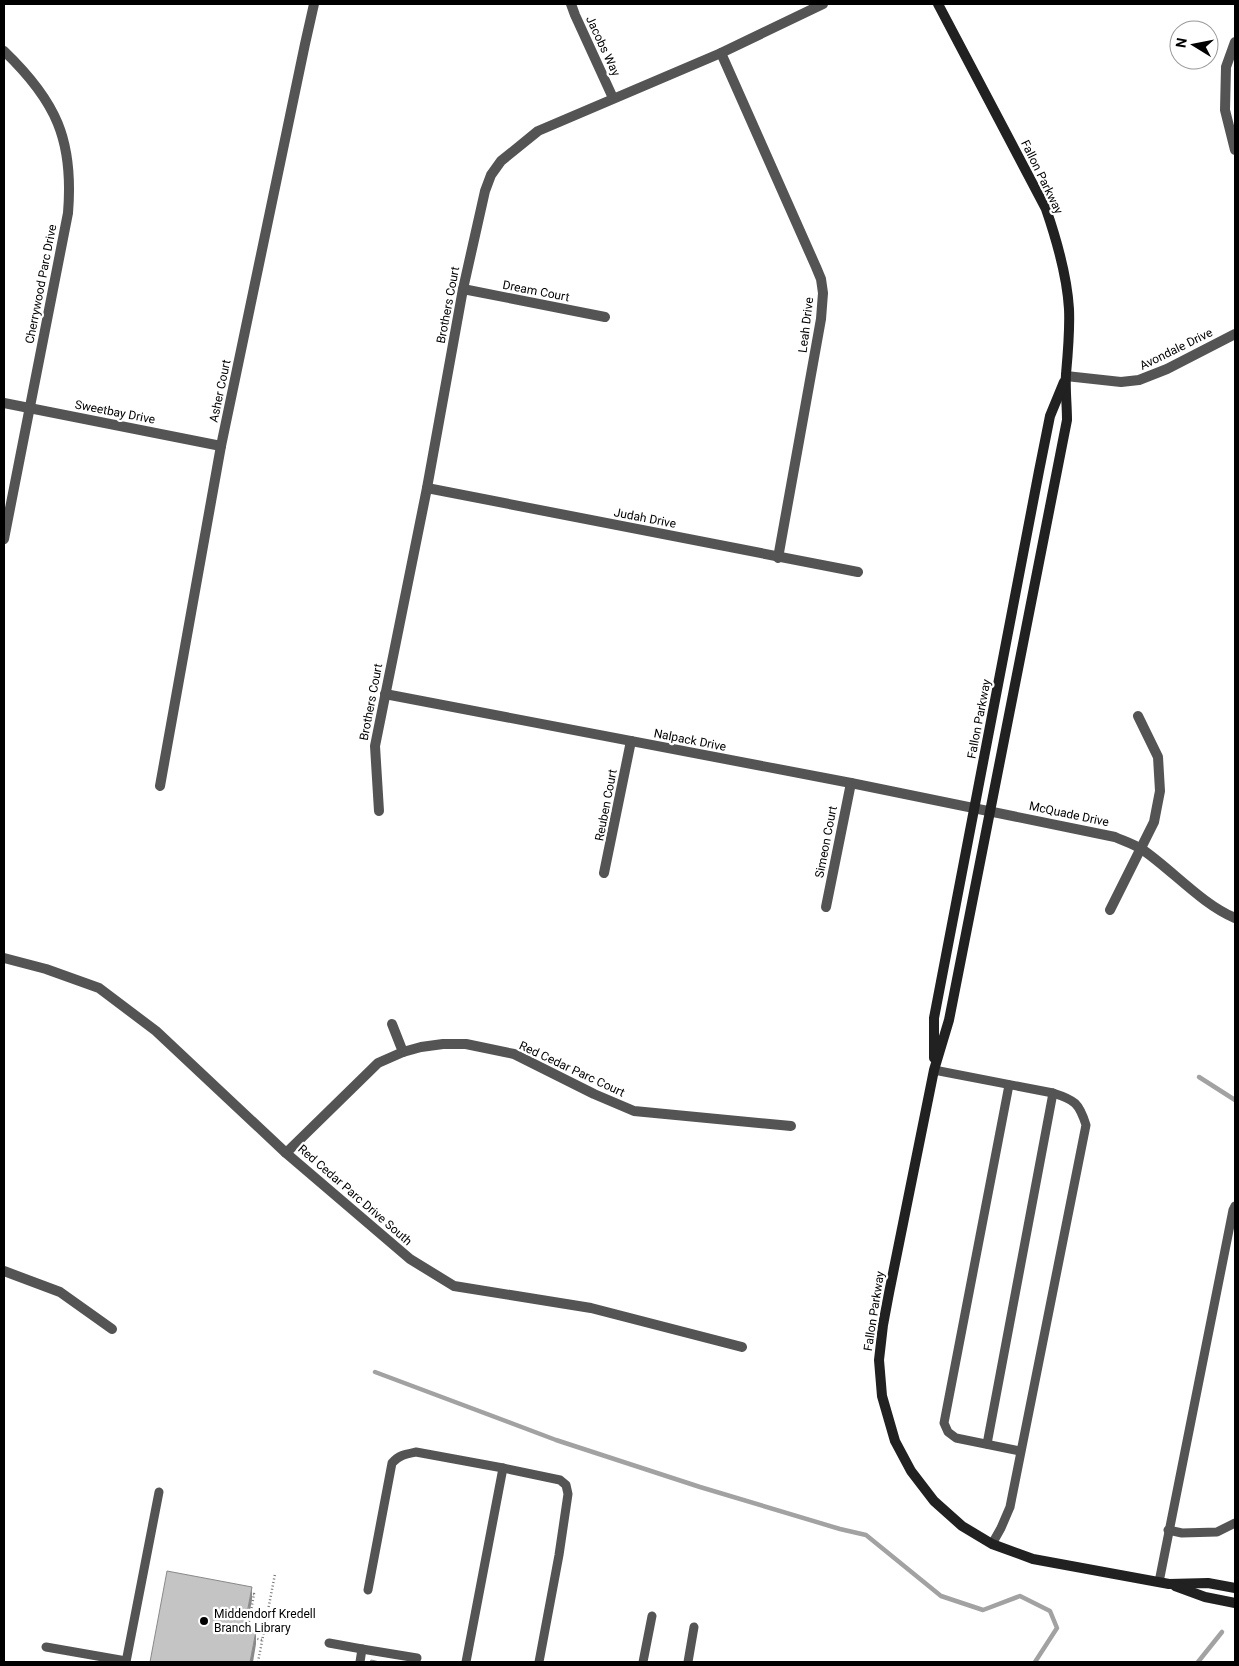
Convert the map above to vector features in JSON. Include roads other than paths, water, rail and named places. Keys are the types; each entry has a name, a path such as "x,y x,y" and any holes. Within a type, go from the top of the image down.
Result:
{"street":[{"name":"Asher Court","path":"160,786 221,446 314,4"},
{"name":"Jacobs Way","path":"572,4 575,15 613,98"},
{"name":"Brothers Court","path":"379,812 374,746 427,488 463,289 485,191 491,175 501,161 538,131 721,53 823,4"},
{"name":"Fallon Parkway","path":"938,4 1046,209 1061,261 1069,308 1070,342 1066,376 1067,420 949,1020 934,1070 883,1325 879,1360 882,1396 895,1441 911,1471 928,1494 934,1502 962,1526 992,1544 1033,1559 1164,1583 1205,1597 1235,1603"},
{"path":"1235,42 1226,67 1226,110 1235,150"},
{"name":"Cherrywood Parc Drive","path":"4,51 26,73 44,97 61,128 68,165 70,193 68,213 4,539"},
{"name":"Leah Drive","path":"721,53 816,266 821,279 823,293 818,341 778,558"},
{"name":"Dream Court","path":"463,289 605,317"},
{"name":"Avondale Drive","path":"1066,376 1121,382 1139,380 1166,369 1235,334"},
{"name":"Fallon Parkway","path":"934,1070 934,1018 1050,416 1066,376"},
{"name":"Sweetbay Drive","path":"4,403 221,446"},
{"name":"Judah Drive","path":"427,488 778,558 858,572"},
{"name":"Nalpack Drive","path":"385,694 990,811"},
{"path":"1110,910 1154,822 1160,791 1158,757 1138,716"},
{"name":"Reuben Court","path":"604,873 631,741"},
{"name":"Simeon Court","path":"826,907 850,783"},
{"name":"McQuade Drive","path":"990,811 1115,836 1141,848 1198,894 1235,918"},
{"name":"Red Cedar Parc Drive South","path":"4,958 46,969 99,988 156,1031 286,1153 410,1259 454,1286 591,1308 742,1347"},
{"path":"392,1024 403,1052"},
{"name":"Red Cedar Parc Court","path":"286,1153 378,1063 403,1052 421,1047 466,1044 514,1054 594,1094 634,1111 791,1126"},
{"path":"4,1271 60,1292 112,1329"},
{"name":"Fallon Parkway","path":"1164,1583 1208,1583 1235,1588"}],"lane":[{"path":"934,1070 1053,1093 1069,1098 1081,1108 1086,1124 1010,1506 992,1544"},
{"path":"1009,1085 944,1423 948,1432 956,1438 1020,1451"},
{"path":"986,1444 1053,1093"},
{"path":"1164,1583 1168,1530 1221,1263 1232,1210 1235,1206"},
{"path":"368,1590 392,1463 397,1458 404,1454 416,1452 560,1480 566,1485 568,1494 539,1662"},
{"path":"466,1662 503,1468"},
{"path":"46,1646 126,1662 158,1492"},
{"path":"1168,1530 1182,1533 1217,1532 1235,1523"},
{"path":"643,1662 652,1616"},
{"path":"688,1662 694,1627"},
{"path":"329,1643 417,1658"},
{"path":"360,1662 362,1648"}],"waterway":[{"path":"1199,1077 1235,1100"},
{"path":"375,1372 556,1440 700,1487 866,1535 941,1596 983,1610 1020,1596 1050,1611 1057,1628 1035,1662"},
{"path":"1198,1662 1222,1632"}],"place":[{"name":"Middendorf Kredell Branch Library","path":"204,1621"}]}
